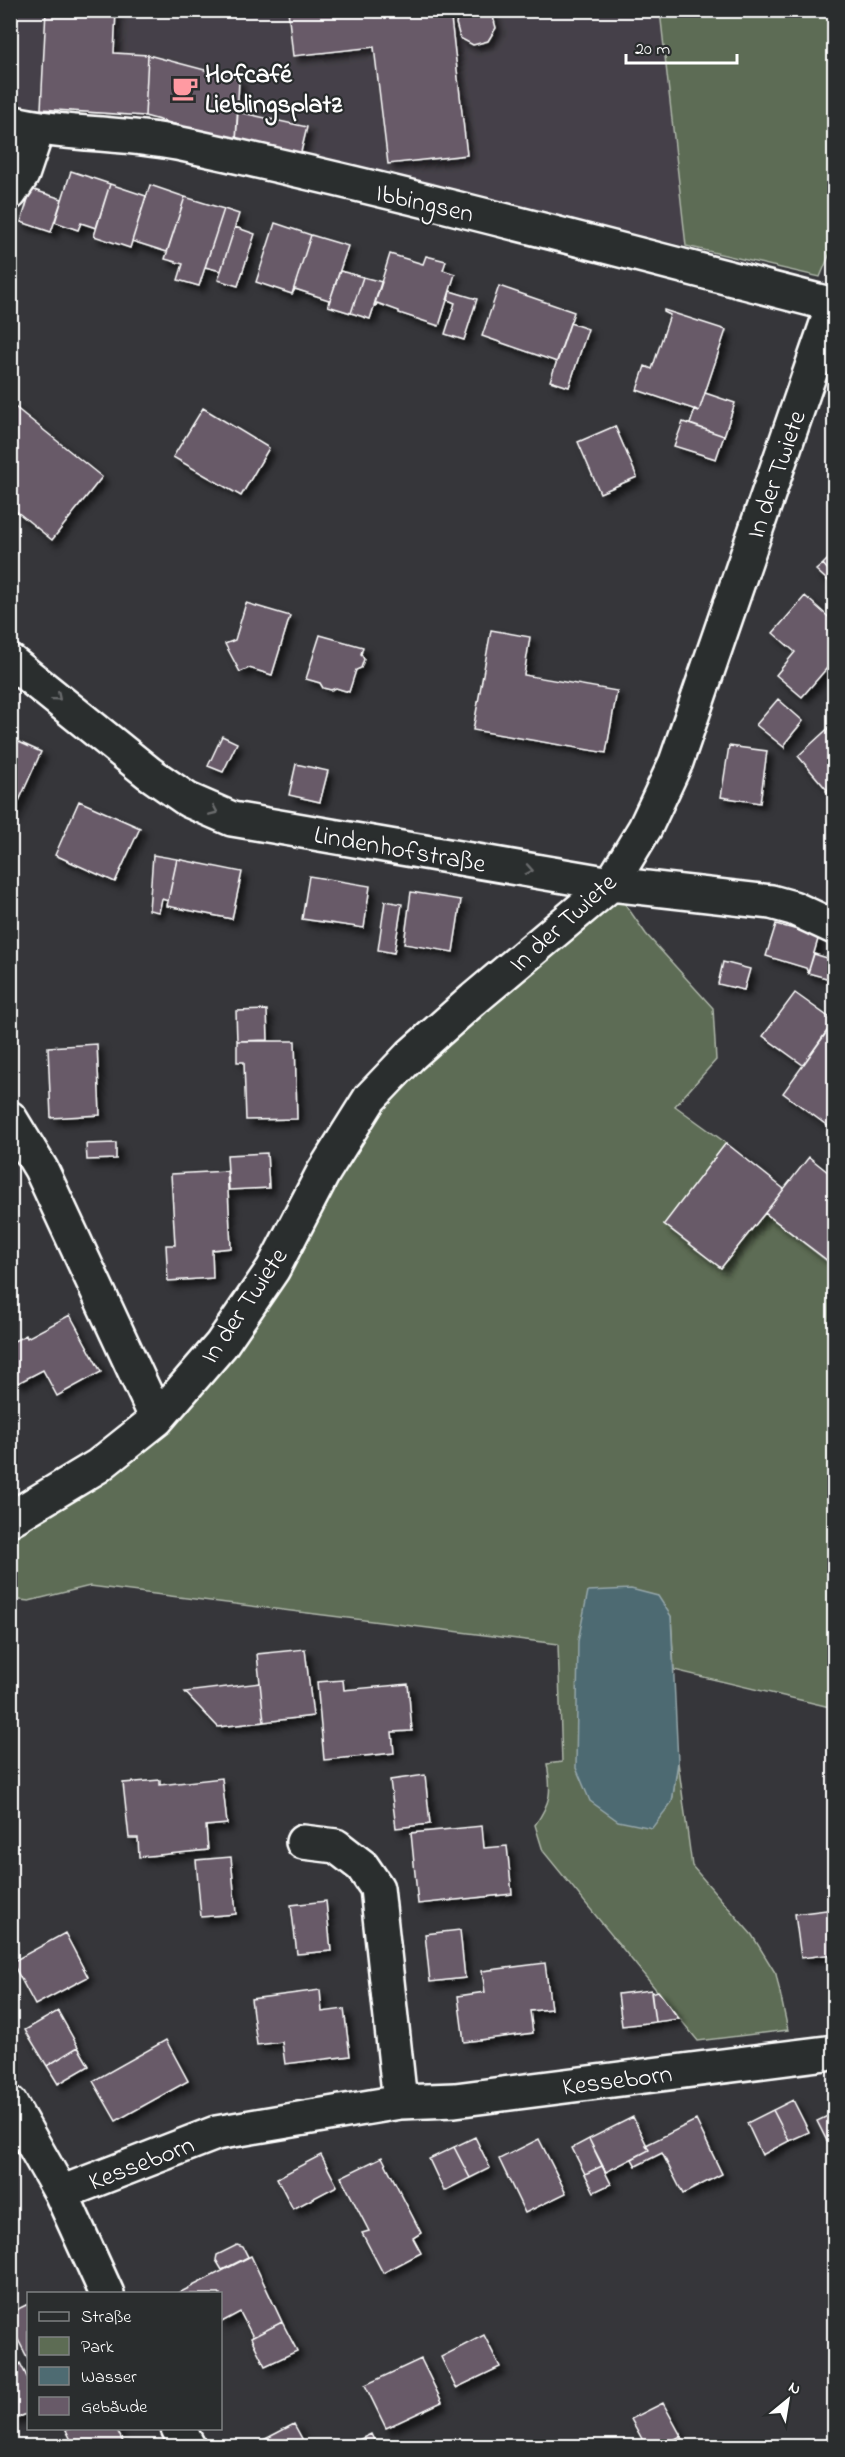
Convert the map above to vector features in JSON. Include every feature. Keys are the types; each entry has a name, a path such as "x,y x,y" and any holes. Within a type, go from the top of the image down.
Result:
{"street":[{"path":"10,193 22,175 24,125"},
{"name":"Ibbingsen","path":"24,125 183,144 534,228 834,304"},
{"name":"In der Twiete","path":"10,1519 98,1466 157,1419 221,1345 273,1269 323,1173 370,1098 411,1055 474,999 611,884 645,828 676,762 834,304"},
{"name":"Lindenhofstraße","path":"10,661 149,774 188,800 232,819 611,884 771,902 793,908 834,927"},
{"path":"10,1118 41,1169 157,1419"},
{"path":"303,1842 336,1846 362,1866 377,1888 400,2103"},
{"name":"Kesseborn","path":"61,2193 216,2133 400,2103 455,2100 834,2052"},
{"name":"Kesseborn","path":"10,2103 61,2193 106,2292"},
{"path":"179,2430 188,2446"}],"shaded area":[{"path":"14,11 660,11 686,246 166,129 11,103"}],"green space":[{"path":"660,11 834,11 834,244 820,277 686,246"},
{"path":"611,884 646,934 713,1008 716,1060 675,1106 726,1143 664,1224 721,1268 765,1213 834,1267 834,1708 674,1670 671,1616 672,1802 678,1762 692,1866 752,1935 776,1974 788,2030 698,2041 543,1851 535,1825 549,1796 547,1764 562,1762 558,1644 90,1586 29,1601 11,1599 10,1516 157,1419 370,1098"}],"water":[{"path":"631,1589 658,1596 671,1616 678,1762 672,1802 652,1828 618,1821 590,1801 576,1768 578,1641 588,1591"}],"building":[{"path":"46,10 116,10 114,53 148,55 145,116 41,109"},
{"path":"288,10 374,10 375,17 429,10 450,10 467,155 388,164 374,47 293,56"},
{"path":"463,10 489,10 492,13 496,28 488,41 473,45 460,38 456,23"},
{"path":"148,55 239,79 236,141 145,116"},
{"path":"238,112 307,127 300,156 236,141"},
{"path":"71,171 110,184 96,228 81,223 78,230 55,222"},
{"path":"110,184 146,196 130,248 94,236"},
{"path":"150,185 185,197 167,252 132,241"},
{"path":"31,189 62,199 51,232 21,222"},
{"path":"185,197 224,209 199,286 178,280 183,264 165,259"},
{"path":"224,209 239,214 221,271 205,267"},
{"path":"275,223 311,235 292,294 256,282"},
{"path":"235,227 255,234 238,286 218,280"},
{"path":"311,235 348,246 328,306 329,300 295,289 292,294"},
{"path":"390,254 423,264 426,256 446,261 443,270 455,274 439,326 377,303 376,306 374,305"},
{"path":"340,271 363,277 351,313 328,306"},
{"path":"363,277 382,282 370,319 351,313"},
{"path":"499,286 574,312 557,362 482,336"},
{"path":"450,291 477,299 464,340 445,334 455,303 448,300"},
{"path":"664,310 726,330 699,411 637,390 645,366 652,369 670,315"},
{"path":"570,323 588,329 569,387 550,381"},
{"path":"705,393 735,403 724,436 690,424 695,409 699,411"},
{"path":"10,403 102,477 52,540 10,506"},
{"path":"203,408 269,448 241,496 173,457"},
{"path":"683,422 724,436 716,459 674,446"},
{"path":"615,426 637,477 600,493 578,442"},
{"path":"834,553 834,577 823,564"},
{"path":"823,564 834,577 834,586 816,570"},
{"path":"805,596 834,622 834,660 802,697 776,675 795,652 773,633"},
{"path":"246,603 290,616 272,675 249,668 240,672 225,644 235,640"},
{"path":"491,630 530,637 524,675 617,691 606,753 473,730"},
{"path":"320,635 363,647 361,654 364,659 361,668 356,670 349,692 336,688 331,690 323,688 320,683 306,679"},
{"path":"778,699 803,721 785,743 785,748 756,725"},
{"path":"834,723 834,785 827,790 798,756"},
{"path":"222,736 237,743 223,772 208,766"},
{"path":"10,738 41,752 10,821"},
{"path":"729,746 767,751 760,803 721,797"},
{"path":"296,764 328,771 320,802 289,795"},
{"path":"834,785 834,802 826,791"},
{"path":"79,801 140,828 115,882 55,855"},
{"path":"153,855 177,859 168,901 162,899 159,912 149,910"},
{"path":"177,859 242,872 232,919 167,906"},
{"path":"309,876 370,886 364,928 302,919"},
{"path":"411,892 461,900 453,952 404,944"},
{"path":"385,901 402,904 394,953 378,950"},
{"path":"776,924 819,936 808,973 806,968 766,956"},
{"path":"814,954 834,960 834,980 808,973"},
{"path":"723,962 750,969 744,990 718,984"},
{"path":"795,993 834,1021 803,1065 763,1036"},
{"path":"267,1010 268,1040 237,1041 236,1011"},
{"path":"834,1022 834,1126 832,1129 783,1093"},
{"path":"237,1041 295,1041 297,1119 246,1120 244,1062 237,1062"},
{"path":"97,1044 100,1115 51,1118 48,1047"},
{"path":"116,1143 116,1159 87,1160 86,1144"},
{"path":"726,1143 784,1189 721,1268 664,1224"},
{"path":"267,1153 269,1188 229,1190 227,1155"},
{"path":"809,1157 834,1177 834,1261 832,1264 765,1213"},
{"path":"227,1171 231,1248 212,1250 213,1278 168,1281 166,1245 175,1245 171,1174"},
{"path":"70,1315 101,1372 57,1396 43,1370 18,1383 10,1369 10,1343 26,1335 27,1338"},
{"path":"305,1649 313,1716 264,1722 257,1654"},
{"path":"343,1680 344,1690 408,1684 412,1731 392,1732 394,1753 324,1760 317,1682"},
{"path":"260,1683 264,1722 218,1727 185,1692"},
{"path":"425,1775 430,1824 396,1828 390,1780"},
{"path":"222,1778 227,1824 206,1826 208,1850 139,1857 138,1838 129,1838 123,1783 160,1780 160,1785"},
{"path":"482,1826 484,1848 507,1846 512,1894 418,1904 411,1833"},
{"path":"231,1857 236,1914 201,1917 196,1860"},
{"path":"326,1901 331,1951 297,1954 291,1905"},
{"path":"834,1909 834,1954 801,1958 795,1914"},
{"path":"460,1930 465,1978 430,1982 425,1934"},
{"path":"65,1933 88,1977 35,2005 12,1962"},
{"path":"545,1963 551,2009 530,2011 533,2033 464,2042 458,1996 485,1992 482,1971"},
{"path":"320,1990 322,2012 344,2009 350,2056 285,2064 282,2042 257,2045 251,1999"},
{"path":"651,1990 655,2022 622,2026 618,1994"},
{"path":"658,1991 679,2019 655,2022 651,1993"},
{"path":"58,2011 78,2047 47,2066 25,2030"},
{"path":"166,2040 188,2081 116,2121 93,2081"},
{"path":"78,2047 89,2066 58,2084 47,2066"},
{"path":"793,2100 809,2132 789,2141 773,2110"},
{"path":"773,2110 789,2141 762,2155 747,2123"},
{"path":"834,2113 834,2155 817,2121"},
{"path":"633,2117 649,2150 606,2172 589,2139"},
{"path":"696,2120 722,2174 683,2194 662,2153 636,2166 632,2159 649,2150 646,2145"},
{"path":"475,2137 490,2168 470,2178 454,2147"},
{"path":"539,2139 566,2193 525,2213 499,2159"},
{"path":"589,2139 602,2166 585,2174 572,2148"},
{"path":"454,2147 470,2178 444,2191 429,2159"},
{"path":"321,2155 337,2186 293,2209 277,2178"},
{"path":"382,2157 421,2233 413,2238 421,2253 383,2273 362,2233 369,2231 341,2177"},
{"path":"602,2166 611,2184 594,2192 585,2174"},
{"path":"237,2245 243,2247 248,2257 222,2270 216,2260 217,2255"},
{"path":"251,2256 282,2322 253,2337 240,2312 222,2322 222,2292 181,2292"},
{"path":"27,2304 27,2357 10,2324 10,2313"},
{"path":"282,2322 297,2351 265,2366 251,2338"},
{"path":"484,2335 500,2367 456,2388 441,2357"},
{"path":"421,2359 442,2402 386,2428 365,2385"},
{"path":"20,2363 27,2377 27,2414 12,2421 10,2368"},
{"path":"663,2403 681,2436 661,2446 646,2446 631,2419"},
{"path":"294,2424 306,2446 252,2446"},
{"path":"66,2430 117,2430 125,2446 74,2446"},
{"path":"371,2434 377,2446 346,2446"},
{"path":"681,2436 686,2446 661,2446"},
{"path":"809,2440 810,2446 777,2446 776,2443"}],"place":[{"name":"Hofcafé Lieblingsplatz","path":"185,88"}]}
